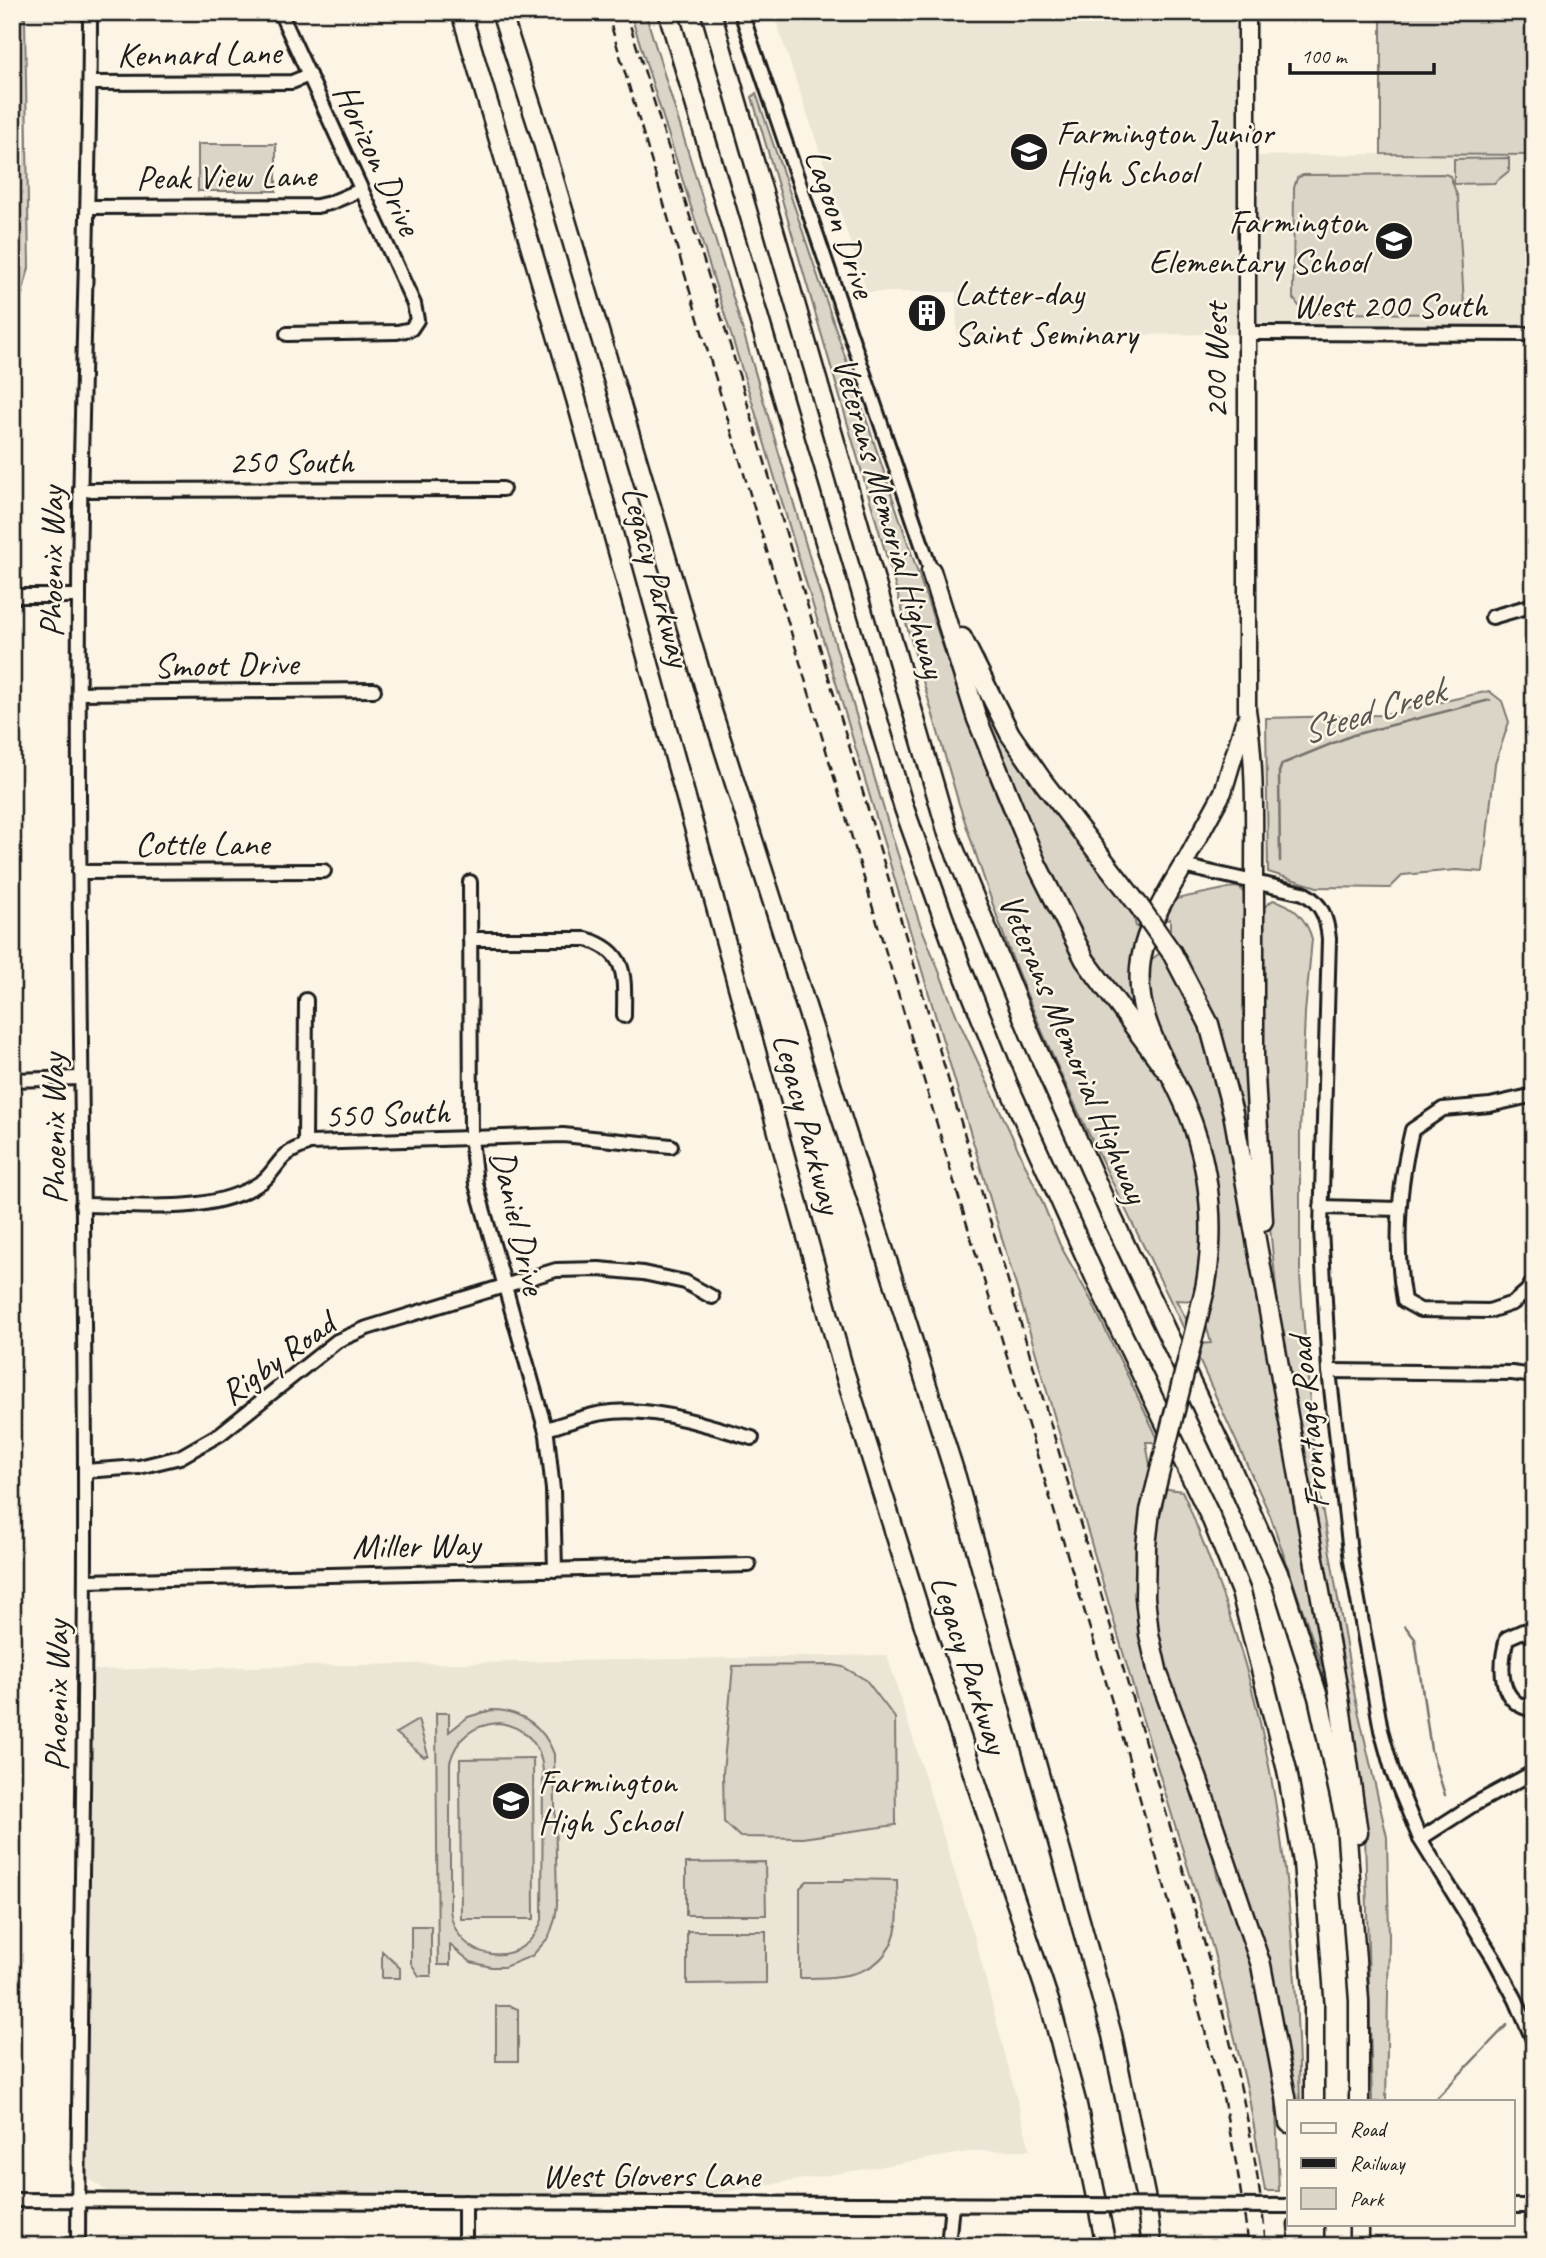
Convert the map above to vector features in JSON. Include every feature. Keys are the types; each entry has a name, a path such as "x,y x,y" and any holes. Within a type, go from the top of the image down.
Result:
{"highway":[{"name":"Legacy Parkway","path":"461,12 580,412 844,1371 928,1639 1050,2004 1077,2105 1106,2246"},
{"path":"501,12 541,136"},
{"path":"513,12 541,136"},
{"name":"Veterans Memorial Highway","path":"668,12 904,808 961,967 1009,1087 1099,1286 1212,1520 1241,1592 1287,1770 1303,1862 1314,2003 1314,2100"},
{"name":"Veterans Memorial Highway","path":"711,12 948,834 1031,1036 1110,1213 1227,1459 1281,1580 1318,1697 1346,1824 1359,2001 1359,2100"},
{"name":"Legacy Parkway","path":"541,136 710,705 956,1477 1112,2035 1145,2195 1152,2246"},
{"path":"931,571 982,682 1010,734 1172,953 1209,1024 1233,1113 1350,1767 1358,1837 1359,2001"},
{"path":"931,571 977,719 1037,865 1085,960 1166,1070"},
{"path":"1183,866 1152,923 1141,959 1141,986 1151,1036 1192,1124 1206,1172 1211,1242 1205,1289 1150,1511 1145,1597 1152,1647 1162,1687 1198,1780 1261,1965 1287,2106"},
{"path":"1254,882 1254,1058 1266,1295"},
{"path":"1298,2226 1300,2246"},
{"path":"1314,2226 1314,2246"},
{"path":"1359,2226 1359,2246"}],"main road":[{"name":"200 West","path":"1247,12 1247,710"},
{"path":"1183,866 1223,792 1247,710"},
{"path":"1247,710 1253,804 1254,882"}],"street":[{"name":"Phoenix Way","path":"78,2246 85,1581 79,596 89,207 90,12"},
{"name":"Horizon Drive","path":"280,12 414,304 417,320 411,328 397,332 288,334"},
{"name":"Lagoon Drive","path":"741,12 931,571"},
{"name":"Kennard Lane","path":"90,83 292,82 309,75"},
{"name":"Peak View Lane","path":"89,207 317,206 361,190"},
{"name":"West 200 South","path":"1247,333 1534,334"},
{"name":"250 South","path":"80,490 503,489"},
{"path":"12,596 79,596"},
{"path":"1492,617 1534,605"},
{"name":"Smoot Drive","path":"79,693 374,690"},
{"name":"Frontage Road","path":"1183,866 1298,892 1310,897 1324,912 1328,929 1321,1207 1329,1370 1351,1561 1381,1730 1393,1773 1420,1839 1494,1959 1534,2042"},
{"name":"Cottle Lane","path":"79,872 324,871"},
{"name":"Daniel Drive","path":"470,881 471,1138 476,1184 545,1429 552,1480 555,1570"},
{"path":"470,939 586,939 604,944 614,954 621,968 624,1016"},
{"path":"305,1145 306,1000"},
{"path":"12,1080 80,1078"},
{"path":"1534,1096 1490,1105 1443,1109 1412,1130 1404,1164 1399,1209 1401,1285 1404,1301 1420,1310 1489,1311 1513,1303 1527,1291 1534,1280"},
{"name":"550 South","path":"82,1205 180,1205 219,1200 265,1180 287,1154 305,1145 357,1140 563,1135 671,1146"},
{"path":"1321,1207 1399,1209"},
{"name":"Rigby Road","path":"85,1471 139,1467 180,1457 220,1434 337,1341 367,1328 556,1270 599,1269 643,1273 685,1282 712,1297"},
{"path":"1329,1370 1512,1373 1534,1376"},
{"path":"545,1429 603,1413 639,1411 682,1419 752,1438"},
{"name":"Miller Way","path":"85,1581 749,1564"},
{"path":"1534,1637 1524,1631 1507,1638 1504,1650 1504,1681 1507,1696 1513,1703 1524,1709 1534,1710"},
{"path":"1420,1839 1473,1805 1534,1772"},
{"name":"West Glovers Lane","path":"12,2200 1287,2206"},
{"path":"465,2202 465,2246"},
{"path":"948,2246 952,2204"},
{"path":"1514,2206 1534,2206"}],"shaded area":[{"path":"12,12 67,12 67,21 12,18"},
{"name":"Farmington Junior High School","path":"773,12 1238,12 1238,334 957,336 956,292 867,292"},
{"name":"Farmington Elementary School","path":"1534,155 1534,327 1254,327 1254,156"},
{"name":"Farmington High School","path":"887,1655 973,1931 1030,2150 975,2151 700,2196 107,2191 90,2180 87,2175 92,1670"}],"green space":[{"path":"630,12 645,12 919,921 958,1019 1060,1245 1091,1300 1159,1441 1158,1445 1146,1442 1151,1471 1151,1675 1211,1848 1218,1879 1234,1910 1263,2006 1279,2093 1276,2108 1279,2191 1265,2191 1248,2092 1213,1949 754,408"},
{"path":"1381,12 1534,12 1534,155 1381,154"},
{"path":"12,18 25,18 29,268 21,298 12,313"},
{"path":"756,93 969,724 1002,807 1039,888 1080,957 1158,1071 1184,1126 1198,1183 1200,1212 1199,1271 1195,1301 1176,1300 1189,1324 1186,1333 1065,1084 1019,976 992,902 959,804 752,97"},
{"path":"198,144 276,144 276,191 198,191"},
{"path":"1509,158 1509,171 1494,183 1454,184 1454,159"},
{"path":"1303,175 1450,176 1458,198 1464,305 1462,314 1318,313 1302,310 1293,298 1294,188 1297,178"},
{"path":"960,652 1025,769 1049,805 1132,908 1136,927 1143,923 1133,962 1135,995 1141,1023 1086,944 1040,863"},
{"path":"1489,691 1502,701 1509,722 1495,764 1483,872 1456,870 1403,875 1390,888 1317,887 1268,872 1266,718 1382,715 1414,707 1416,700 1441,702"},
{"path":"1240,888 1245,895 1254,1189 1214,1018 1191,968 1170,938 1170,919 1162,921 1171,900"},
{"path":"1273,900 1287,905 1307,925 1312,939 1305,1013 1300,1134 1300,1276 1315,1467 1355,1697 1387,1837 1389,1939 1386,2100 1372,2100 1365,1834 1280,1327 1261,1110 1262,909"},
{"path":"1163,951 1204,1038 1222,1100 1326,1678 1270,1515 1195,1351 1198,1344 1211,1343 1204,1317 1219,1227 1152,1007 1145,964"},
{"path":"1161,1488 1182,1491 1241,1651 1266,1751 1283,1850 1293,1951 1300,2100 1293,2100 1206,1795 1155,1636 1150,1581"},
{"path":"733,1666 843,1667 866,1680 895,1718 896,1825 802,1838 740,1837 724,1822 723,1773"},
{"path":"492,1710 513,1713 538,1728 554,1754 555,1919 549,1937 532,1956 504,1967 471,1962 450,1945 450,1965 438,1965 436,1713 449,1713 449,1732 468,1717","holes":["489,1724 508,1725 524,1732 530,1738 542,1761 542,1920 533,1936 521,1947 507,1953 492,1954 477,1950 465,1941 455,1928 450,1910 450,1762 457,1746 467,1734"]},
{"path":"418,1720 428,1755 424,1757 396,1733"},
{"path":"533,1758 534,1919 461,1919 460,1759"},
{"path":"765,1862 766,1915 686,1915 686,1863"},
{"path":"897,1880 898,1919 892,1942 885,1955 862,1971 832,1977 800,1978 800,1888 807,1881"},
{"path":"411,1926 431,1926 431,1976 419,1976 411,1963"},
{"path":"687,1931 766,1931 766,1983 687,1984"},
{"path":"382,1951 400,1968 400,1978 382,1978"},
{"path":"496,2006 518,2009 518,2061 496,2061"}],"waterway":[{"name":"Steed Creek","path":"1280,861 1279,772 1282,764 1353,735 1490,700"},
{"name":"Steed Creek","path":"1405,1626 1415,1639 1431,1750 1445,1795"},
{"name":"Steed Creek","path":"1435,2100 1507,2025"}],"railway":[{"path":"607,12 955,1185 1123,1738 1222,2092 1249,2246"},
{"path":"626,12 731,348 1200,1927 1240,2085 1256,2165 1266,2246"}],"place":[{"name":"Farmington Junior High School","path":"1029,152"},
{"name":"Farmington Elementary School","path":"1394,241"},
{"name":"Latter-day Saint Seminary","path":"927,313"},
{"name":"Farmington High School","path":"511,1801"}]}
